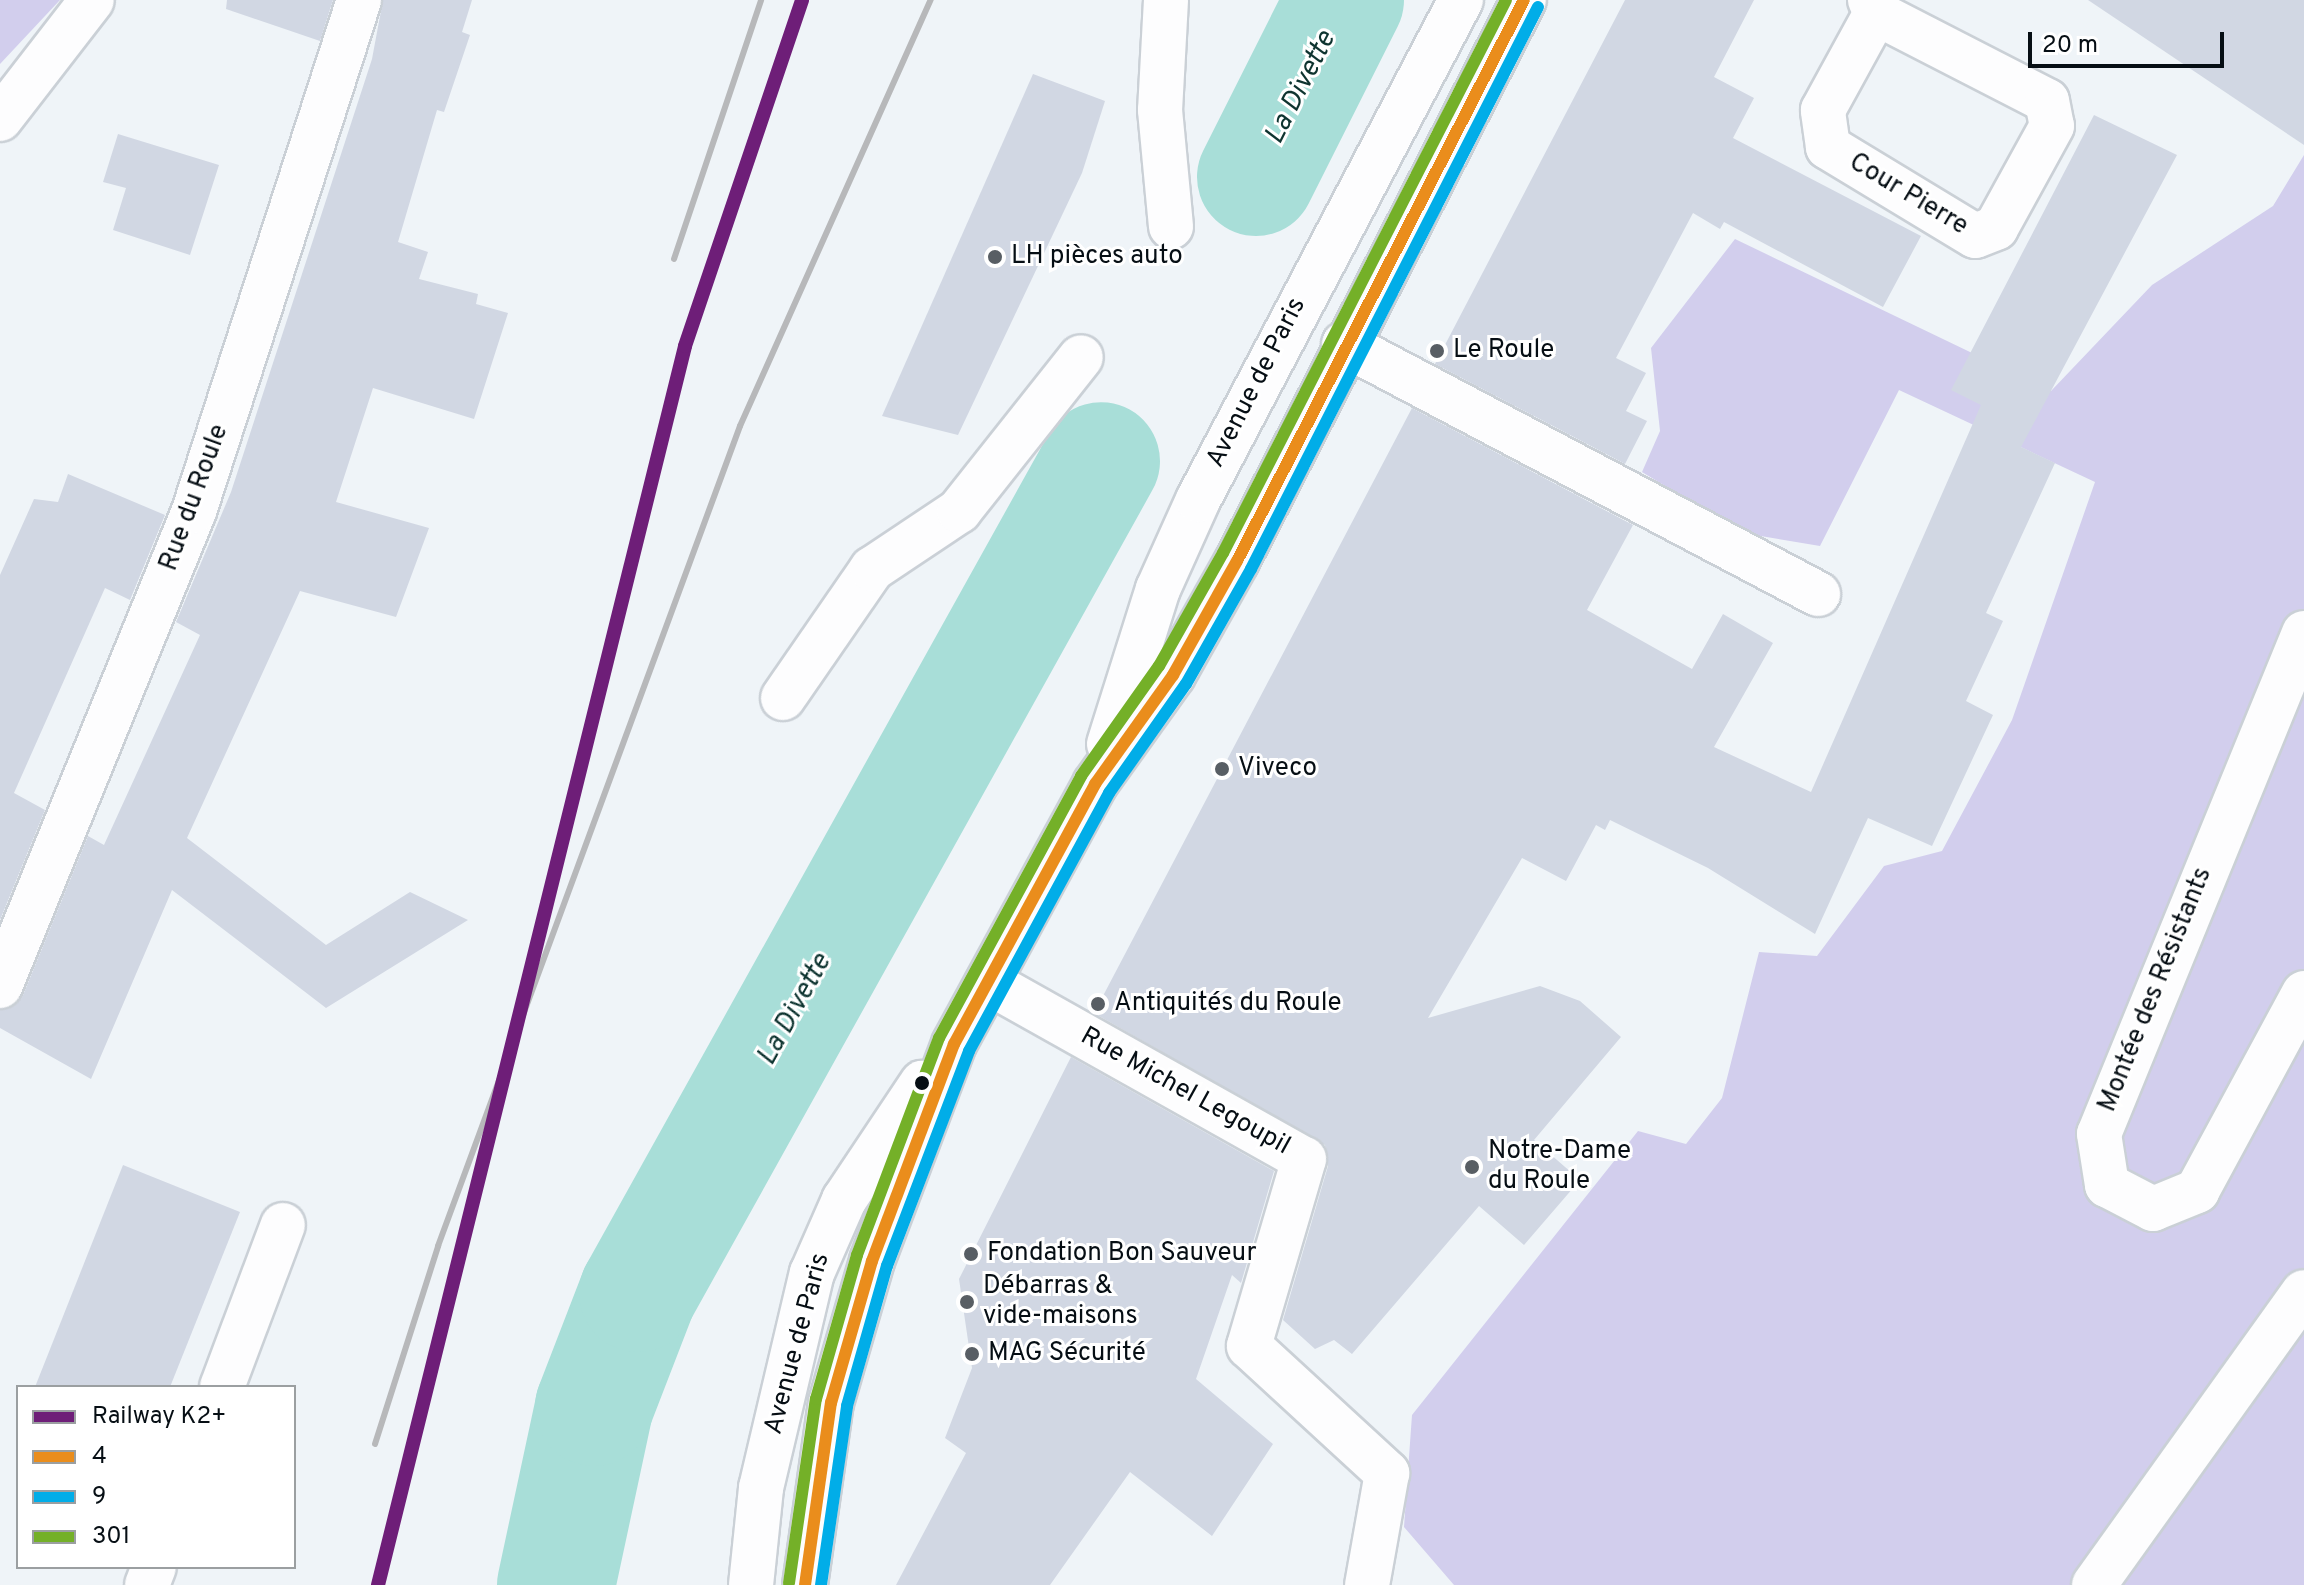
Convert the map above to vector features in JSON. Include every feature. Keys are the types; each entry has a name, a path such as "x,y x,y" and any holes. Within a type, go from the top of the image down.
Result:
{"street":[{"path":"0,119 92,0"},
{"name":"Rue du Roule","path":"0,986 194,511 359,0"},
{"path":"1166,0 1160,110 1171,226"},
{"name":"Avenue de Paris","path":"1095,784 1158,589 1198,500 1461,0"},
{"name":"Avenue de Paris","path":"751,1585 761,1488 812,1273 844,1200 954,1044 1095,784 1173,675 1524,0"},
{"name":"Cour Pierre","path":"1873,6 2047,101 2052,126 1996,228 1975,236 1828,147 1823,110 1873,6"},
{"path":"1344,344 1818,594"},
{"path":"783,698 872,569 959,511 1081,357"},
{"name":"Montée des Résistants","path":"2304,633 2099,1134 2107,1185 2153,1209 2197,1191 2304,993"},
{"name":"Rue Michel Legoupil","path":"988,982 1304,1159 1249,1346 1387,1473 1364,1577"},
{"name":"Avenue de Paris","path":"805,1585 831,1403 872,1261 954,1044"},
{"path":"223,1385 283,1225"},
{"path":"2094,1585 2304,1292"}],"shaded area":[{"path":"0,0 60,0 0,64"},
{"path":"2304,155 2304,1585 1454,1585 1404,1527 1412,1415 1638,1131 1686,1144 1722,1098 1759,952 1817,956 1884,866 1942,851 2012,720 2095,482 1899,390 1820,546 1743,533 1642,472 1660,431 1651,348 1735,239 2051,391 2152,285 2273,206"}],"building":[{"path":"227,0 333,0 320,41 226,9"},
{"path":"383,0 472,0 462,32 470,35 444,112 437,110 398,242 428,252 419,279 478,294 476,304 508,313 474,419 373,388 336,502 429,528 396,617 300,591 187,838 326,945 410,892 468,920 326,1008 172,890 91,1079 0,1028 0,1010 23,995 88,836 104,845 200,635 176,622 231,492 372,59"},
{"path":"1625,0 1754,0 1714,77 1754,98 1733,138 1921,236 1883,307 1724,222 1720,229 1693,213 1616,358 1646,373 1626,411 1647,421 1625,464 1435,364"},
{"path":"2088,0 2304,0 2304,145"},
{"path":"1033,74 1105,101 1082,173 958,435 882,416"},
{"path":"2094,115 2177,155 2021,447 2055,463 1986,613 2003,621 1966,701 1993,715 1932,846 1868,818 1815,934 1708,868 1610,820 1605,830 1596,825 1566,881 1522,858 1428,1018 1540,986 1580,1001 1621,1037 1534,1140 1580,1180 1524,1245 1479,1206 1352,1354 1334,1340 1315,1349 1283,1320 1328,1166 1325,1145 1094,1013 1412,408 1633,525 1587,610 1692,669 1723,614 1773,643 1714,747 1811,792 1981,405 1951,390"},
{"path":"118,134 219,165 190,255 113,230 126,188 103,182"},
{"path":"68,474 165,515 130,600 105,588 14,793 45,810 0,920 0,575 34,499 58,502"},
{"path":"1071,1057 1274,1171 1241,1283 1232,1275 1196,1379 1273,1444 1212,1536 1130,1472 1050,1585 896,1585 966,1453 945,1438 972,1368 959,1279"},
{"path":"123,1165 240,1212 171,1385 36,1385"}],"waterway":[{"name":"La Divette","path":"1256,177 1345,0"},
{"name":"La Divette","path":"556,1585 594,1407 638,1293 1101,461"}],"railway":[{"path":"674,259 761,0"},
{"path":"375,1444 438,1246 740,426 931,0"}],"rail line":[{"name":"K2+","path":"378,1585 685,346 802,0"}],"transit line":[{"name":"301","path":"789,1583 816,1399 857,1255 939,1038 1081,776 1159,666 1223,553 1506,0"},
{"name":"4","path":"805,1585 831,1403 872,1261 954,1044 1095,784 1173,675 1237,561 1524,0"},
{"name":"9","path":"821,1585 847,1406 887,1266 969,1051 1109,793 1186,684 1251,569 1538,7"}],"place":[{"name":"LH pièces auto","path":"995,257"},
{"name":"Le Roule","path":"1437,351"},
{"name":"Viveco","path":"1222,769"},
{"name":"Antiquités du Roule","path":"1098,1004"},
{"name":"Notre-Dame du Roule","path":"1472,1167"},
{"name":"Fondation Bon Sauveur","path":"971,1254"},
{"name":"Débarras & vide-maisons","path":"967,1302"},
{"name":"MAG Sécurité","path":"972,1354"}]}
